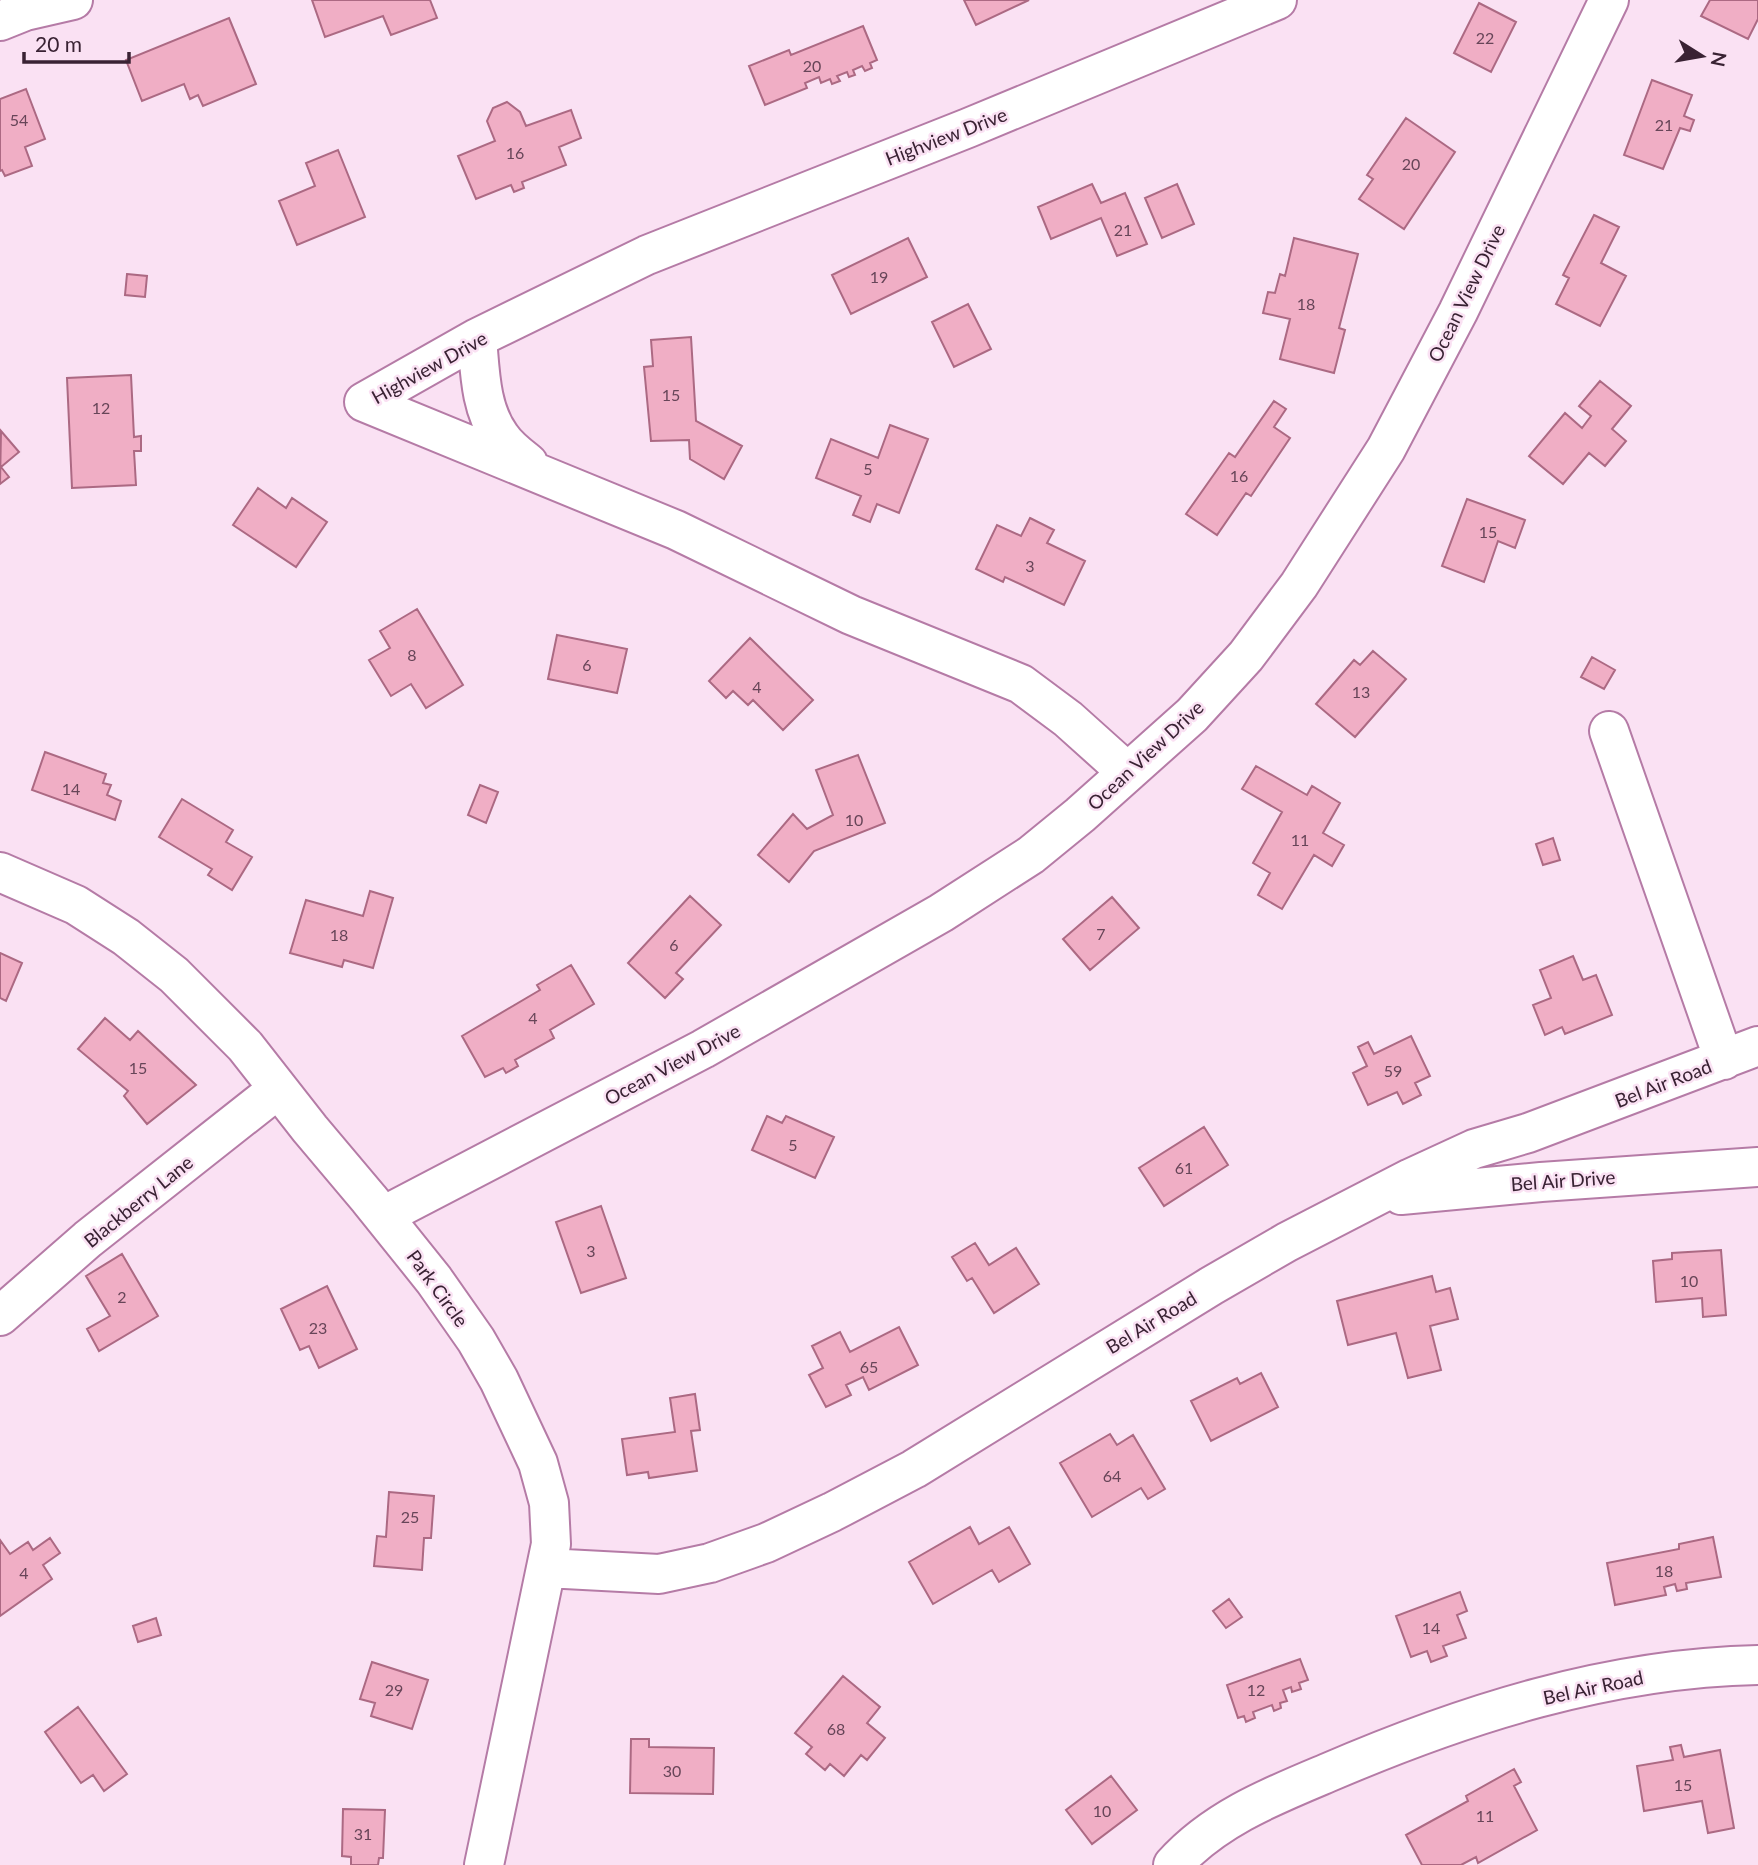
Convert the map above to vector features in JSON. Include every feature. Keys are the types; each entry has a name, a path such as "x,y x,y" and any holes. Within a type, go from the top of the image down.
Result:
{"street":[{"path":"0,21 25,10 73,0"},
{"name":"Highview Drive","path":"1126,772 1068,719 1021,684 851,615 676,530 365,402 477,338 647,255 968,128 1277,0"},
{"name":"Ocean View Drive","path":"383,1216 703,1049 940,913 1031,855 1192,715 1246,656 1299,585 1386,449 1458,312 1609,0"},
{"path":"477,338 482,394 489,415 500,437 542,475"},
{"path":"1609,731 1741,1053"},
{"name":"Park Circle","path":"0,873 75,905 126,937 174,975 201,1001 245,1046 434,1280 476,1340 499,1380 538,1463 549,1503 551,1544 484,1865"},
{"name":"Bel Air Road","path":"546,1568 659,1574 710,1563 766,1543 914,1469 1211,1286 1368,1200 1474,1149 1528,1133 1741,1053"},
{"name":"Blackberry Lane","path":"0,1316 88,1239 278,1089"},
{"name":"Bel Air Drive","path":"1368,1200 1450,1189 1758,1167"},
{"name":"Bel Air Road","path":"1173,1865 1187,1850 1237,1813 1393,1745 1481,1714 1555,1693 1625,1678 1698,1667 1758,1665"}],"building":[{"path":"312,0 430,0 437,18 391,35 383,16 325,37"},
{"path":"964,0 1029,0 976,25"},
{"path":"1710,0 1758,0 1758,19 1748,39 1701,16"},
{"path":"1479,3 1516,22 1491,72 1454,53"},
{"path":"229,18 256,84 203,106 198,95 190,99 184,84 142,101 126,60"},
{"path":"863,26 877,60 870,63 872,68 865,71 862,66 853,70 855,75 849,77 847,72 837,76 840,81 832,84 830,79 821,83 819,77 805,83 807,88 765,105 749,66 789,50 791,55"},
{"path":"1652,80 1692,95 1684,116 1694,120 1690,131 1680,128 1663,169 1624,155"},
{"path":"26,89 45,139 25,147 32,166 5,176 2,170 0,171 0,99"},
{"path":"507,102 520,112 526,126 571,110 581,138 559,147 566,165 522,182 524,188 514,192 511,185 476,199 458,156 495,141 487,121 493,108"},
{"path":"1406,118 1455,152 1404,229 1359,199 1373,179 1367,175"},
{"path":"338,150 365,217 297,245 279,201 315,186 306,163"},
{"path":"1092,184 1101,203 1125,193 1147,244 1117,256 1101,218 1051,239 1038,207"},
{"path":"1177,184 1194,224 1162,238 1145,198"},
{"path":"1594,215 1619,227 1601,263 1626,276 1600,326 1556,304 1569,278 1563,275"},
{"path":"908,238 927,277 851,314 832,275"},
{"path":"1294,238 1358,254 1339,328 1345,330 1334,373 1280,359 1290,319 1263,313 1268,292 1275,293 1280,274 1285,276"},
{"path":"127,274 147,276 145,297 125,295"},
{"path":"968,304 991,349 954,367 932,322"},
{"path":"691,337 696,421 742,446 724,479 690,459 689,440 651,441 644,367 653,366 651,340"},
{"path":"131,375 134,437 141,436 141,451 134,451 136,485 72,488 67,378"},
{"path":"1600,381 1631,406 1612,429 1626,441 1605,466 1589,453 1563,484 1529,456 1565,413 1582,428 1591,416 1579,406"},
{"path":"1274,401 1286,409 1274,427 1290,438 1251,496 1246,493 1217,535 1186,514 1229,453 1235,457"},
{"path":"890,425 928,439 899,513 877,504 870,522 853,515 861,496 816,478 831,439 878,458"},
{"path":"1,431 19,452 1,467 9,477 0,484"},
{"path":"258,488 286,508 292,498 327,522 296,567 233,525"},
{"path":"1467,499 1525,520 1515,548 1498,541 1484,582 1442,566"},
{"path":"1030,518 1054,530 1047,543 1085,561 1064,605 1005,577 1003,582 976,569 997,525 1021,536"},
{"path":"417,609 463,685 426,708 411,684 391,696 369,660 390,648 380,631"},
{"path":"557,635 627,649 617,693 548,679"},
{"path":"750,638 813,700 783,730 753,700 748,705 733,691 726,698 709,681"},
{"path":"1373,651 1406,679 1355,737 1316,704 1354,660 1360,665"},
{"path":"1592,657 1615,670 1604,689 1581,677"},
{"path":"45,752 106,774 103,783 111,785 107,795 121,801 115,820 32,790"},
{"path":"858,755 885,823 814,851 789,882 758,855 793,814 807,829 833,815 816,770"},
{"path":"1256,766 1307,795 1312,786 1340,803 1323,833 1344,845 1332,866 1314,855 1282,909 1258,895 1270,873 1253,863 1282,812 1242,789"},
{"path":"480,785 498,792 486,823 468,815"},
{"path":"182,799 233,830 226,842 252,857 232,890 208,875 212,869 159,837"},
{"path":"1553,838 1560,860 1543,865 1536,844"},
{"path":"370,891 393,898 373,968 344,960 342,967 290,953 306,900 363,916"},
{"path":"690,896 721,925 676,973 683,979 665,998 628,963"},
{"path":"1112,897 1139,928 1090,970 1063,939"},
{"path":"0,953 22,963 6,1001 0,998"},
{"path":"1573,956 1583,980 1596,975 1612,1015 1565,1034 1562,1027 1545,1035 1533,1005 1551,998 1540,970"},
{"path":"571,965 594,1004 550,1030 554,1038 515,1060 518,1066 506,1073 503,1068 485,1077 462,1036 540,990 537,985"},
{"path":"105,1018 130,1040 138,1031 196,1085 147,1124 124,1096 128,1091 78,1049"},
{"path":"1411,1036 1430,1076 1415,1083 1421,1095 1403,1104 1397,1092 1368,1105 1353,1073 1367,1066 1358,1047 1368,1042 1374,1054"},
{"path":"767,1116 782,1123 786,1116 834,1137 815,1178 752,1150"},
{"path":"1204,1127 1228,1165 1164,1206 1139,1168"},
{"path":"601,1206 626,1278 581,1293 556,1222"},
{"path":"975,1243 989,1265 1016,1248 1039,1284 994,1313 972,1278 967,1281 952,1257"},
{"path":"1721,1250 1726,1315 1703,1317 1702,1298 1656,1302 1653,1261 1672,1259 1672,1253"},
{"path":"122,1254 158,1316 99,1351 87,1329 110,1316 86,1276"},
{"path":"1432,1276 1436,1292 1450,1288 1458,1319 1430,1326 1441,1370 1408,1378 1396,1333 1348,1345 1337,1301"},
{"path":"327,1286 357,1349 319,1368 309,1346 300,1350 281,1309"},
{"path":"899,1327 918,1365 869,1390 863,1377 846,1385 851,1395 826,1407 809,1375 823,1368 812,1346 840,1332 850,1352"},
{"path":"1261,1373 1278,1407 1211,1441 1191,1401 1237,1378 1240,1384"},
{"path":"695,1394 700,1430 691,1431 697,1471 649,1478 648,1472 627,1475 622,1439 675,1432 670,1398"},
{"path":"1110,1434 1117,1445 1133,1435 1165,1489 1148,1499 1141,1488 1092,1517 1060,1463"},
{"path":"389,1492 434,1496 431,1538 424,1538 422,1570 374,1566 377,1536 386,1537"},
{"path":"970,1527 979,1544 1009,1527 1030,1564 999,1582 992,1570 933,1604 909,1562"},
{"path":"1713,1537 1721,1577 1686,1583 1687,1589 1677,1591 1675,1584 1664,1587 1666,1595 1615,1605 1607,1563 1679,1549 1679,1544"},
{"path":"50,1538 60,1553 43,1565 52,1579 0,1616 0,1540 10,1554 28,1542 33,1550"},
{"path":"1460,1592 1467,1611 1457,1615 1466,1638 1443,1646 1447,1656 1431,1662 1427,1651 1411,1657 1396,1616"},
{"path":"1229,1599 1242,1617 1226,1628 1213,1611"},
{"path":"156,1618 161,1635 138,1642 133,1626"},
{"path":"1300,1659 1308,1680 1299,1683 1301,1689 1292,1692 1291,1687 1283,1690 1287,1701 1280,1703 1281,1708 1274,1711 1272,1705 1253,1712 1255,1718 1246,1722 1244,1716 1238,1718 1227,1685"},
{"path":"372,1662 428,1680 412,1729 371,1716 375,1703 360,1699"},
{"path":"843,1676 880,1707 867,1723 885,1738 867,1760 861,1755 844,1776 830,1764 825,1770 806,1754 812,1747 795,1733"},
{"path":"78,1707 127,1774 104,1791 93,1775 81,1783 45,1732"},
{"path":"631,1739 649,1739 649,1747 714,1748 713,1794 630,1793"},
{"path":"1681,1745 1684,1757 1720,1750 1734,1828 1708,1833 1702,1801 1644,1811 1637,1766 1673,1760 1670,1747"},
{"path":"1514,1769 1521,1782 1514,1786 1537,1830 1478,1863 1476,1857 1461,1865 1422,1865 1406,1835 1468,1801 1466,1796"},
{"path":"1111,1776 1137,1810 1092,1844 1066,1810"},
{"path":"343,1809 385,1810 383,1858 379,1858 378,1865 351,1865 351,1857 342,1856"}]}
